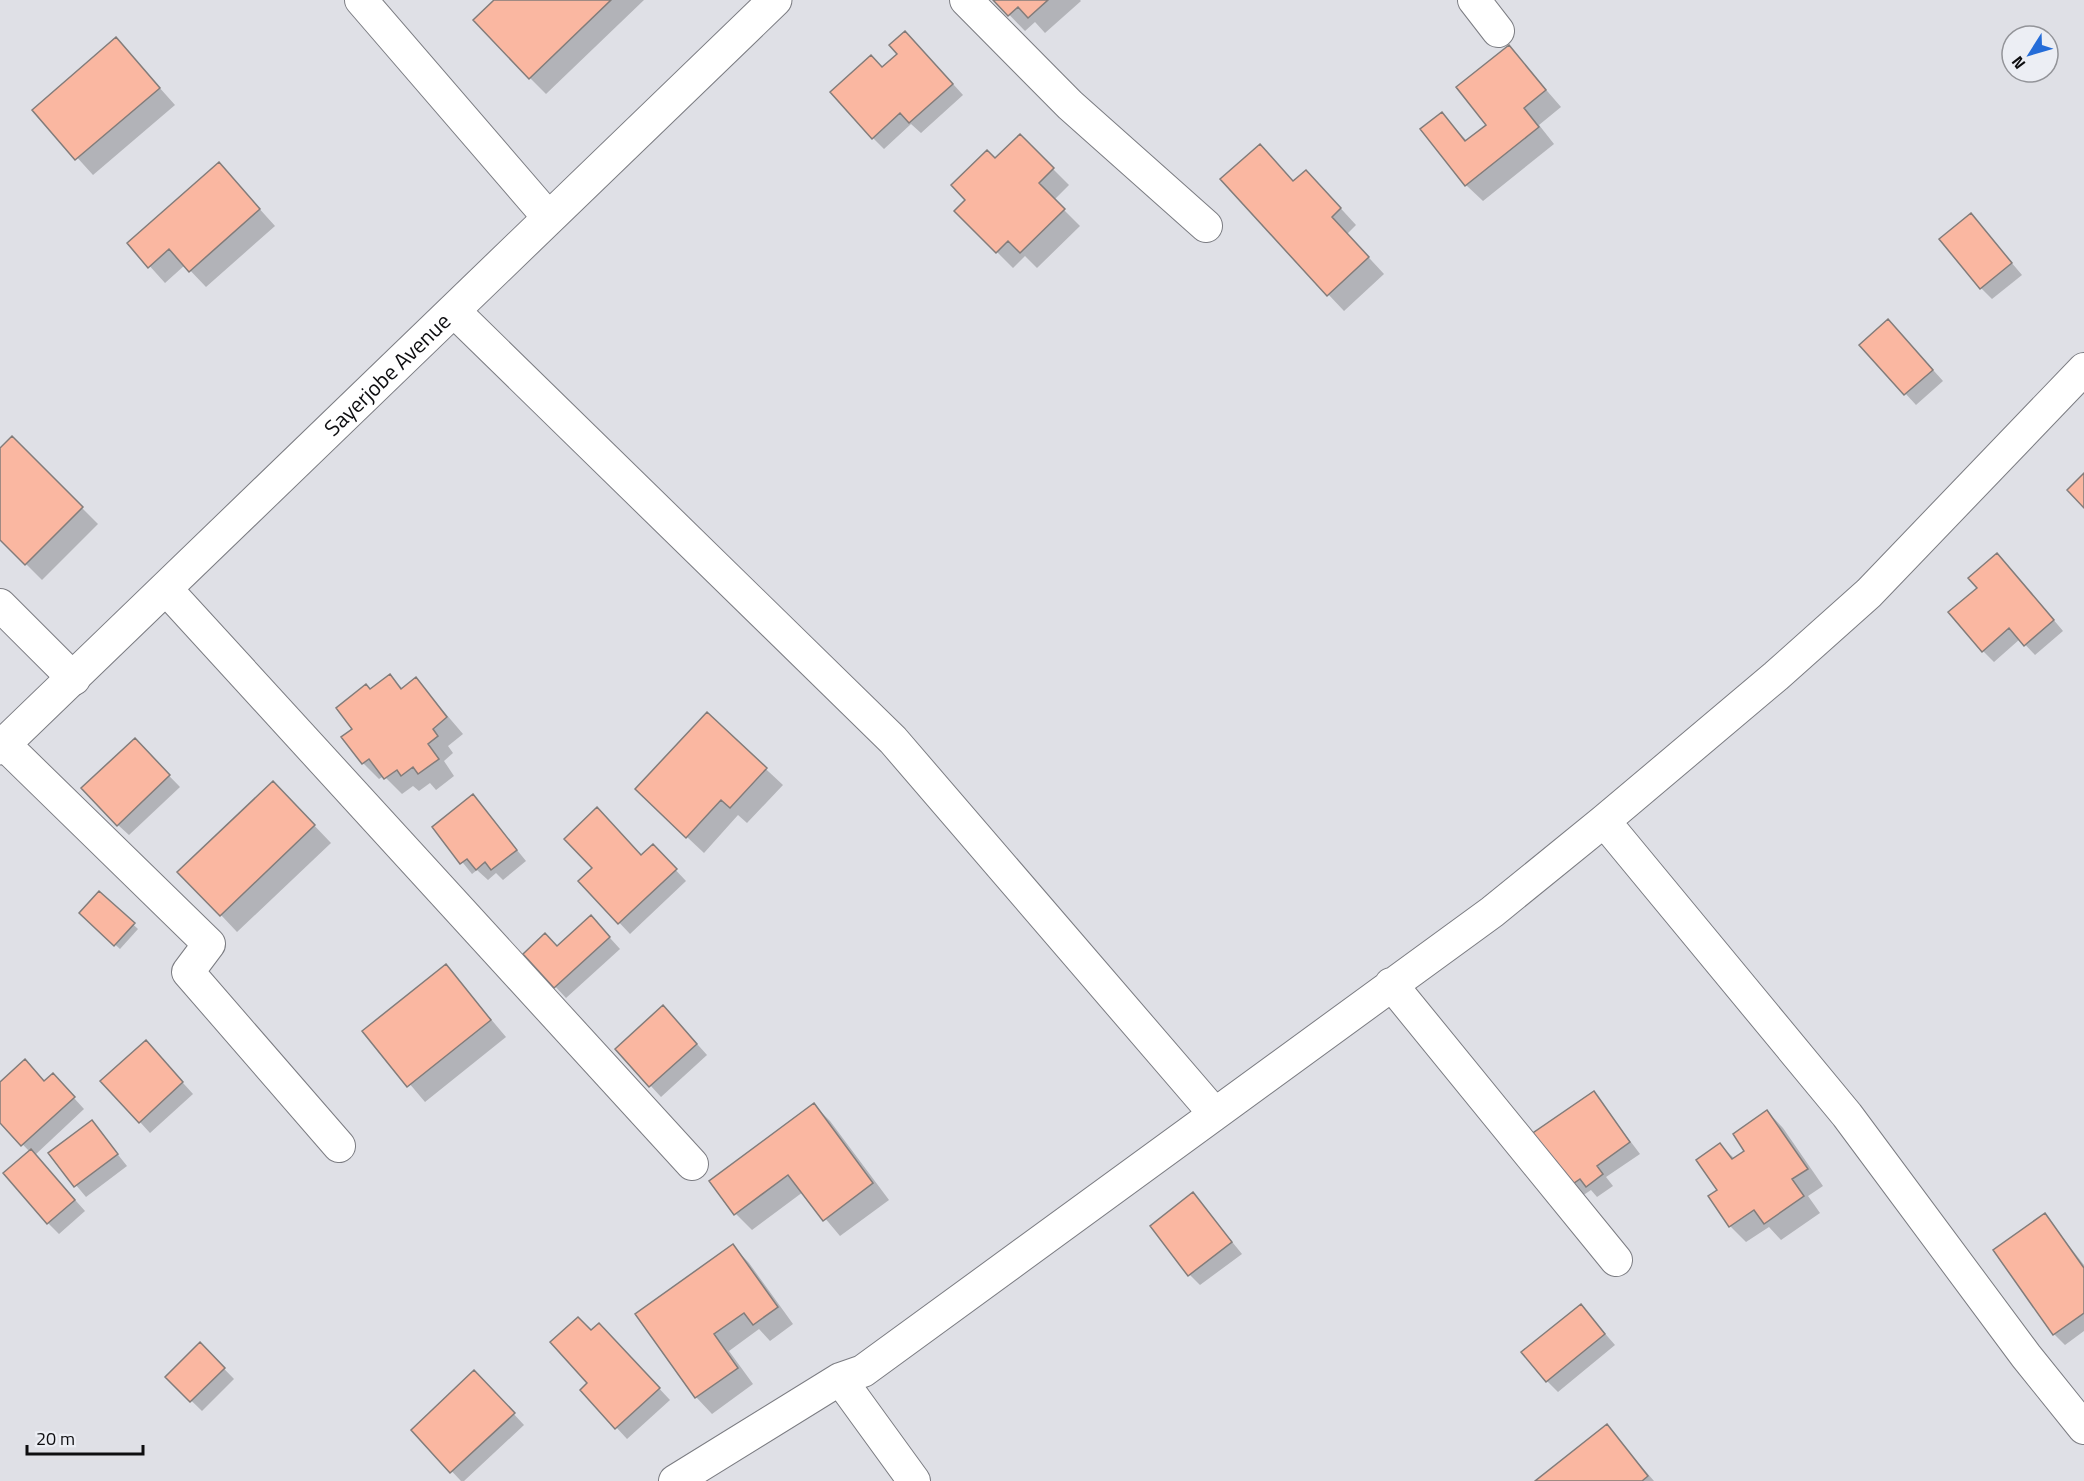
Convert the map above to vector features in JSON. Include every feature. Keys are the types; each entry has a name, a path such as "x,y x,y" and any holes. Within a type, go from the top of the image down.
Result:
{"street":[{"path":"361,0 549,218"},
{"path":"966,0 1070,105 1206,226"},
{"path":"1474,0 1498,32"},
{"name":"Sayerjobe Avenue","path":"2,746 454,311 768,2"},
{"path":"454,311 893,740 1214,1113"},
{"path":"675,1481 840,1379 862,1371 1492,912 1776,676 1869,593 2084,369"},
{"path":"166,590 692,1164"},
{"path":"0,605 74,679"},
{"path":"2,746 209,944 188,972 339,1146"},
{"path":"1604,821 1847,1115 2026,1356 2084,1428"},
{"path":"1391,984 1616,1260"},
{"path":"840,1379 914,1481"}],"building":[{"path":"494,0 611,0 529,79 473,20"},
{"path":"993,0 1048,0 1028,18 1018,7 1008,16"},
{"path":"905,31 953,84 909,123 900,113 872,139 830,92 871,55 882,67 897,54 889,45"},
{"path":"116,37 160,88 75,160 32,110"},
{"path":"1509,45 1546,90 1524,108 1539,127 1465,186 1420,129 1442,112 1465,141 1486,125 1456,87"},
{"path":"1020,134 1054,168 1039,183 1065,209 1020,253 1008,241 996,253 954,211 965,200 951,185 987,150 995,158"},
{"path":"1260,144 1293,181 1306,170 1341,208 1332,217 1369,257 1327,296 1220,179"},
{"path":"219,162 260,209 189,272 169,249 148,268 127,243"},
{"path":"1971,213 2012,263 1980,289 1939,239"},
{"path":"1888,319 1933,370 1904,395 1859,345"},
{"path":"12,436 83,507 25,565 0,540 0,448"},
{"path":"2084,473 2084,508 2067,490"},
{"path":"1997,553 2054,620 2024,646 2009,628 1982,652 1948,612 1977,588 1968,578"},
{"path":"390,674 401,689 416,677 447,717 433,729 438,736 428,744 439,759 418,774 413,767 401,776 397,770 384,779 369,759 362,764 341,737 352,729 336,708 366,684 370,689"},
{"path":"707,712 767,768 730,808 721,800 686,838 635,789"},
{"path":"135,738 170,775 117,826 81,788"},
{"path":"273,781 315,825 220,916 177,872"},
{"path":"473,794 517,850 491,870 485,862 476,870 467,859 460,864 432,827"},
{"path":"597,807 641,855 653,844 677,869 618,924 578,881 592,868 564,839"},
{"path":"99,891 135,923 114,946 79,913"},
{"path":"591,915 610,937 554,988 523,954 545,933 557,946"},
{"path":"446,964 491,1020 407,1087 362,1031"},
{"path":"663,1005 697,1044 649,1087 615,1049"},
{"path":"146,1040 183,1082 139,1123 100,1081"},
{"path":"25,1059 44,1081 53,1073 75,1097 21,1146 0,1123 0,1082"},
{"path":"1594,1091 1630,1142 1597,1166 1603,1174 1586,1187 1580,1179 1564,1190 1527,1137"},
{"path":"814,1103 873,1183 823,1221 788,1175 734,1215 709,1181"},
{"path":"1767,1110 1808,1169 1792,1179 1804,1196 1764,1224 1754,1210 1729,1227 1708,1196 1717,1190 1696,1160 1720,1143 1732,1159 1744,1151 1733,1134"},
{"path":"92,1120 118,1154 74,1187 48,1153"},
{"path":"31,1149 75,1200 47,1224 3,1173"},
{"path":"1193,1192 1232,1242 1188,1276 1150,1226"},
{"path":"2045,1213 2084,1268 2084,1313 2053,1335 1993,1250"},
{"path":"733,1244 778,1307 753,1325 744,1313 714,1334 738,1368 695,1398 635,1314"},
{"path":"1581,1304 1605,1334 1546,1382 1521,1352"},
{"path":"578,1317 591,1330 599,1323 660,1388 615,1429 580,1390 587,1383 550,1342"},
{"path":"200,1342 225,1368 190,1402 165,1377"},
{"path":"474,1370 515,1413 450,1473 411,1430"},
{"path":"1607,1424 1648,1476 1642,1481 1535,1481"}]}
